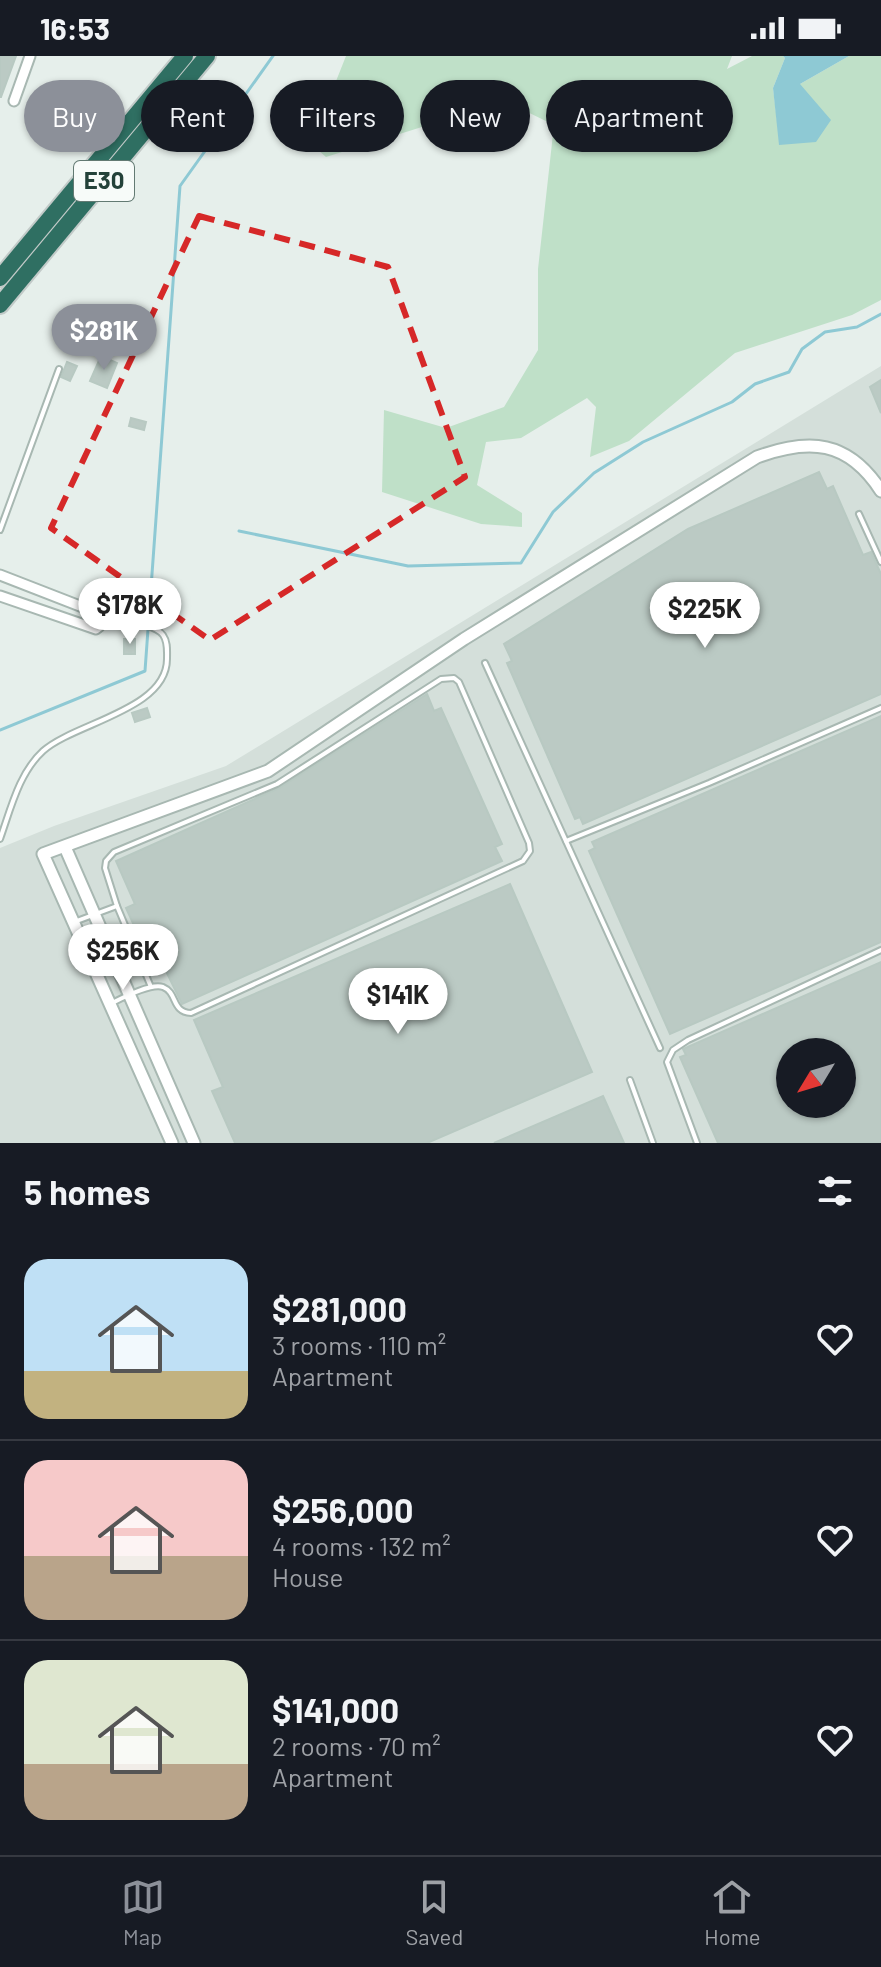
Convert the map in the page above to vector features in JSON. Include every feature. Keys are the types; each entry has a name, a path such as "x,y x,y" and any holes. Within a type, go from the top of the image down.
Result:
{"highway":[{"name":"E30","path":"0,278 185,56"},
{"name":"E30","path":"0,305 207,56"}],"street":[{"path":"14,101 30,56"},
{"path":"172,1143 43,854 268,771 464,639 757,457 783,447 812,445 836,450 865,468 881,491"},
{"path":"0,575 103,615 100,627 96,629 0,596"},
{"path":"65,847 194,1143"}],"lane":[{"path":"0,530 59,369"},
{"path":"859,514 881,562"},
{"path":"0,839 20,782 45,749 142,701 159,683 167,667 167,646 164,636 156,629 103,615"},
{"path":"485,663 660,1048"},
{"path":"110,1004 151,987 165,988 179,1010 191,1013 523,861 530,851 529,843 459,682 454,678 441,679 277,784 109,856 105,868 117,906 151,987"},
{"path":"566,841 881,708"},
{"path":"73,922 117,906"},
{"path":"697,1143 667,1062 673,1050 688,1040 881,950"},
{"path":"630,1080 653,1143"}],"highlighted area":[{"path":"199,216 388,267 465,477 210,640 51,528"}],"shaded area":[{"path":"881,366 881,1143 0,1143 0,848 226,766"}],"green space":[{"path":"346,56 732,56 727,69 752,56 783,56 785,58 773,88 780,145 800,84 849,56 881,56 881,300 852,315 735,353 629,441 590,457 596,407 587,398 521,438 486,442 477,485 522,513 522,527 481,524 382,492 384,410 446,428 504,407 538,350 538,269 551,152 733,152 733,80 546,80 546,121 530,113 530,80 420,80 420,128 404,133 404,80 336,80"},
{"path":"320,152 342,152 326,157"}],"water":[{"path":"783,56 849,56 800,84 831,120 816,142 779,145 773,88 785,58"}],"building":[{"path":"0,56 16,56 1,97 0,97"},
{"path":"101,356 117,363 107,388 90,381"},
{"path":"67,362 77,366 70,381 61,377"},
{"path":"881,380 881,413 870,387"},
{"path":"131,418 146,422 144,430 129,426"},
{"path":"819,472 827,489 833,486 863,555 871,552 881,574 881,694 583,824 580,817 575,819 507,663 512,661 504,644 688,529"},
{"path":"124,639 135,639 135,654 124,654"},
{"path":"427,694 434,711 441,708 502,844 495,847 502,861 182,1004 163,965 154,969 126,908 135,904 116,861 279,788"},
{"path":"147,708 150,717 135,722 132,713"},
{"path":"881,716 881,942 670,1034 589,851 595,848 592,842"},
{"path":"510,884 592,1072 427,1143 235,1143 212,1091 223,1087 194,1020"},
{"path":"881,962 881,1143 718,1143 680,1057 686,1055 683,1049"},
{"path":"603,1096 624,1143 494,1143"}],"waterway":[{"path":"0,730 145,671 180,186 273,56"},
{"path":"239,531 408,566 521,563 553,512 594,473 643,442 732,402 755,384 789,372 802,349 825,332 857,327 881,314"}]}
